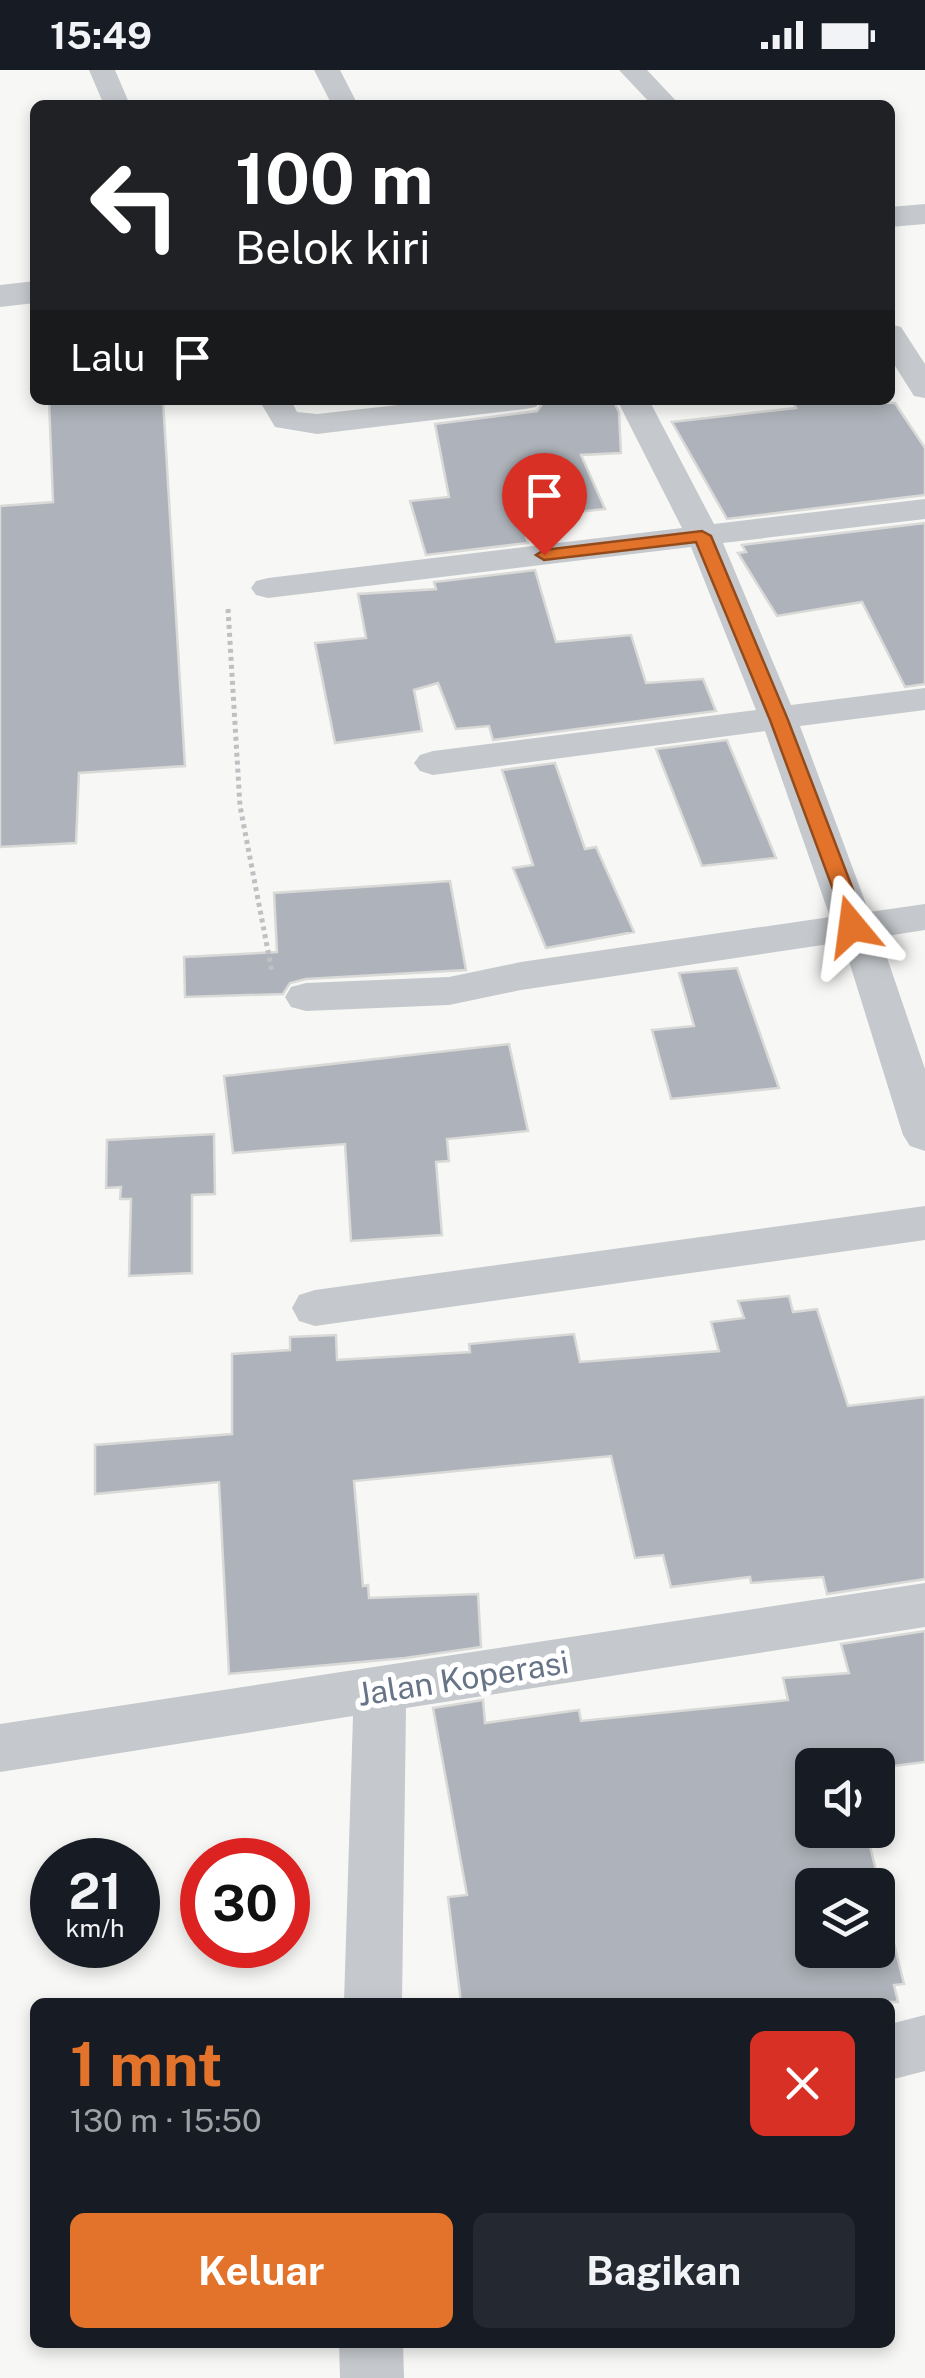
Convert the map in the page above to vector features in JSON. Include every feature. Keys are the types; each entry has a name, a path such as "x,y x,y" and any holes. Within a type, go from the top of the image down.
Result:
{"street":[{"path":"102,70 116,100"},
{"path":"326,70 343,100"},
{"path":"632,70 662,100"},
{"path":"895,217 925,214"},
{"path":"0,296 30,293"},
{"path":"895,341 925,389"},
{"path":"278,405 286,420 318,424 482,405"},
{"path":"637,405 702,536 779,720 847,900 852,926 862,940 925,1135"},
{"path":"268,588 925,509"},
{"path":"433,763 925,700"},
{"path":"306,998 449,990 925,917"},
{"path":"315,1308 925,1223"},
{"name":"Jalan Koperasi","path":"0,1748 380,1692 925,1604"},
{"path":"373,1998 380,1692"},
{"path":"895,2051 925,2043"},
{"path":"372,2348 372,2378"}],"path":[{"path":"268,588 241,595 227,610 240,806 268,964 281,988 306,998"}],"building":[{"path":"895,403 925,448 925,495 727,519 672,422 796,408 794,405"},
{"path":"49,405 163,405 185,766 79,773 76,843 0,847 0,506 53,502"},
{"path":"541,405 616,405 621,453 581,455 605,509 521,518 528,543 426,555 410,501 449,497 435,424 537,411"},
{"path":"925,523 925,684 905,687 862,602 777,616 738,553 746,552 742,545"},
{"path":"535,570 556,642 631,635 646,683 703,679 716,711 493,740 489,726 456,729 438,683 414,690 422,731 335,743 315,643 366,638 358,594 436,589 434,582"},
{"path":"727,740 776,858 702,866 656,749"},
{"path":"555,763 585,849 596,847 634,932 546,948 513,868 533,865 502,770"},
{"path":"450,881 466,970 306,979 290,983 283,994 185,997 184,957 277,952 274,893"},
{"path":"737,968 779,1088 671,1099 652,1030 694,1026 679,973"},
{"path":"509,1044 528,1131 447,1139 449,1161 436,1162 442,1235 351,1241 345,1144 233,1153 224,1076"},
{"path":"214,1134 215,1194 192,1195 192,1273 129,1276 131,1199 120,1199 121,1187 106,1188 107,1140"},
{"path":"789,1296 793,1312 817,1309 848,1406 925,1397 925,1579 827,1594 823,1577 751,1583 750,1577 671,1587 663,1555 635,1558 611,1456 354,1481 363,1586 368,1585 369,1598 478,1594 481,1647 229,1674 219,1482 95,1494 95,1445 232,1434 232,1354 290,1350 290,1337 336,1335 337,1360 470,1352 469,1344 574,1334 580,1362 719,1351 711,1322 744,1318 738,1301"},
{"path":"925,1631 925,1762 895,1766 895,1748 795,1748 795,1848 870,1848 875,1868 795,1868 795,1968 895,1968 895,1948 904,1984 894,1985 898,2002 895,1998 461,1998 448,1897 467,1895 433,1708 483,1700 485,1723 579,1710 581,1721 788,1700 783,1678 849,1673 841,1644"}],"route":[{"path":"544,555 702,536 779,720 847,900 852,926"}]}
